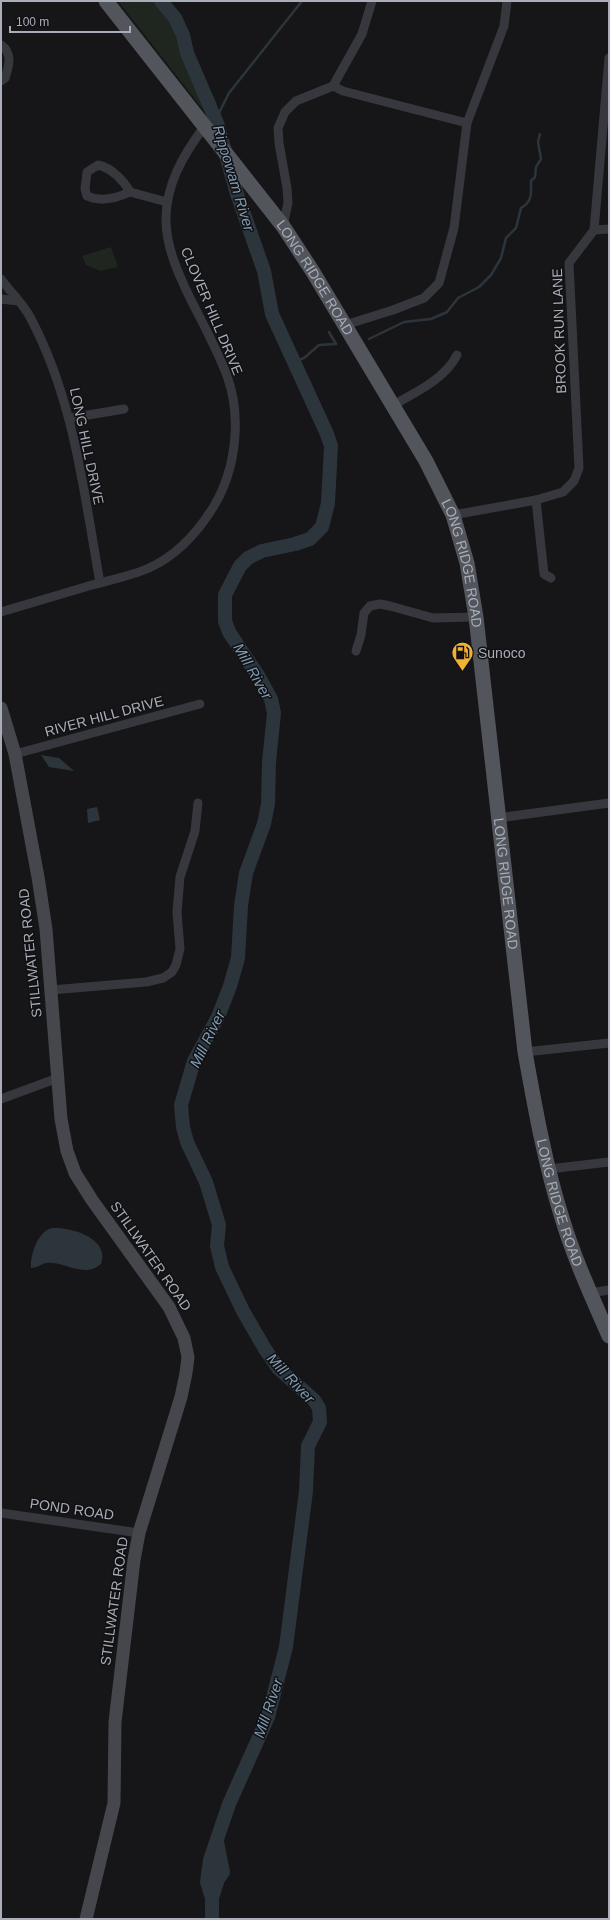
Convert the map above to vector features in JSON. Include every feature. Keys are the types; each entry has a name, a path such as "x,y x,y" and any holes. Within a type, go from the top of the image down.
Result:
{"main road":[{"name":"LONG RIDGE ROAD","path":"106,1 283,226 345,325 426,461 452,515 467,563 476,617 525,1052 535,1110 562,1218 590,1293 609,1336"},
{"name":"STILLWATER ROAD","path":"1,708 15,754 46,929 63,1137 75,1173 92,1200 169,1307 184,1338 188,1357 181,1397 139,1533 134,1560 116,1714 114,1803 86,1919"}],"street":[{"path":"283,226 288,203 287,188 278,142 278,128 285,112 296,101 333,86 362,34 372,1"},
{"path":"345,325 393,310 424,298 439,283 454,228 467,123 504,26 507,1"},
{"path":"1,45 7,51 9,58 5,78 1,81"},
{"path":"609,58 594,230 609,229"},
{"path":"333,86 343,91 467,123"},
{"name":"CLOVER HILL DRIVE","path":"1,612 149,568 180,548 204,522 220,496 234,445 236,421 227,377 176,269 168,244 166,222 167,202 178,167 204,127"},
{"path":"130,192 125,183 106,167 98,165 87,172 85,189 87,196 94,199 106,198 130,192 167,202"},
{"name":"BROOK RUN LANE","path":"452,515 536,500 563,492 574,481 579,468 569,264 594,230"},
{"name":"LONG HILL DRIVE","path":"1,278 29,315 58,377 70,418 100,583"},
{"path":"1,299 18,301"},
{"path":"393,405 422,389 446,370 457,355"},
{"path":"70,418 124,409"},
{"path":"536,500 544,574 551,578"},
{"path":"356,651 361,636 364,613 370,606 380,604 433,618 476,617"},
{"name":"RIVER HILL DRIVE","path":"15,754 200,704"},
{"path":"52,990 146,982 163,978 172,972 176,965 180,949 177,912 180,877 195,831 198,803"},
{"path":"498,818 609,803"},
{"path":"525,1052 609,1043"},
{"path":"1,1099 58,1078"},
{"path":"549,1168 609,1162"},
{"path":"590,1293 609,1290"},
{"name":"POND ROAD","path":"1,1513 139,1533"}],"shaded area":[{"path":"118,1 166,1 173,10 216,102 212,121"},
{"path":"111,247 118,267 100,271 86,265 82,256"},
{"path":"41,755 59,758 74,771 49,767"},
{"path":"97,807 100,820 88,823 87,809"},
{"path":"53,1228 61,1228 78,1232 95,1241 100,1247 102,1255 101,1264 87,1270 81,1270 53,1263 46,1263 31,1268 32,1257 39,1238 43,1233"}],"waterway":[{"name":"Mill River","path":"161,1 175,18 183,35 187,53 217,123 237,194 264,271 272,314 327,434 331,446 328,503 322,527 310,539 295,544 262,551 248,558 240,566 225,595 225,621 229,632 259,677 271,699 274,713 269,762 268,804 264,824 246,873 241,906 238,958 230,986 218,1017 194,1061 181,1105 183,1127 187,1142 206,1182 219,1225 217,1246 222,1267 243,1311 265,1349 278,1368 314,1400 319,1408 320,1422 308,1446 306,1491 286,1647 268,1717 229,1804 210,1860 207,1882 212,1898 212,1919"},
{"name":"Rippowam River","path":"217,123 220,111 229,93 302,1"},
{"path":"369,339 404,322 431,319 447,312 458,298 479,287 491,275 501,258 506,238 516,228 521,208 528,203 531,193 531,181 535,177 536,167 541,159 538,142 540,134"},
{"path":"293,362 304,358 319,345 336,344 329,332"},
{"name":"Mill River","path":"212,1898 218,1879 223,1872 217,1842"}],"place":[{"name":"Sunoco","path":"463,672"}]}
